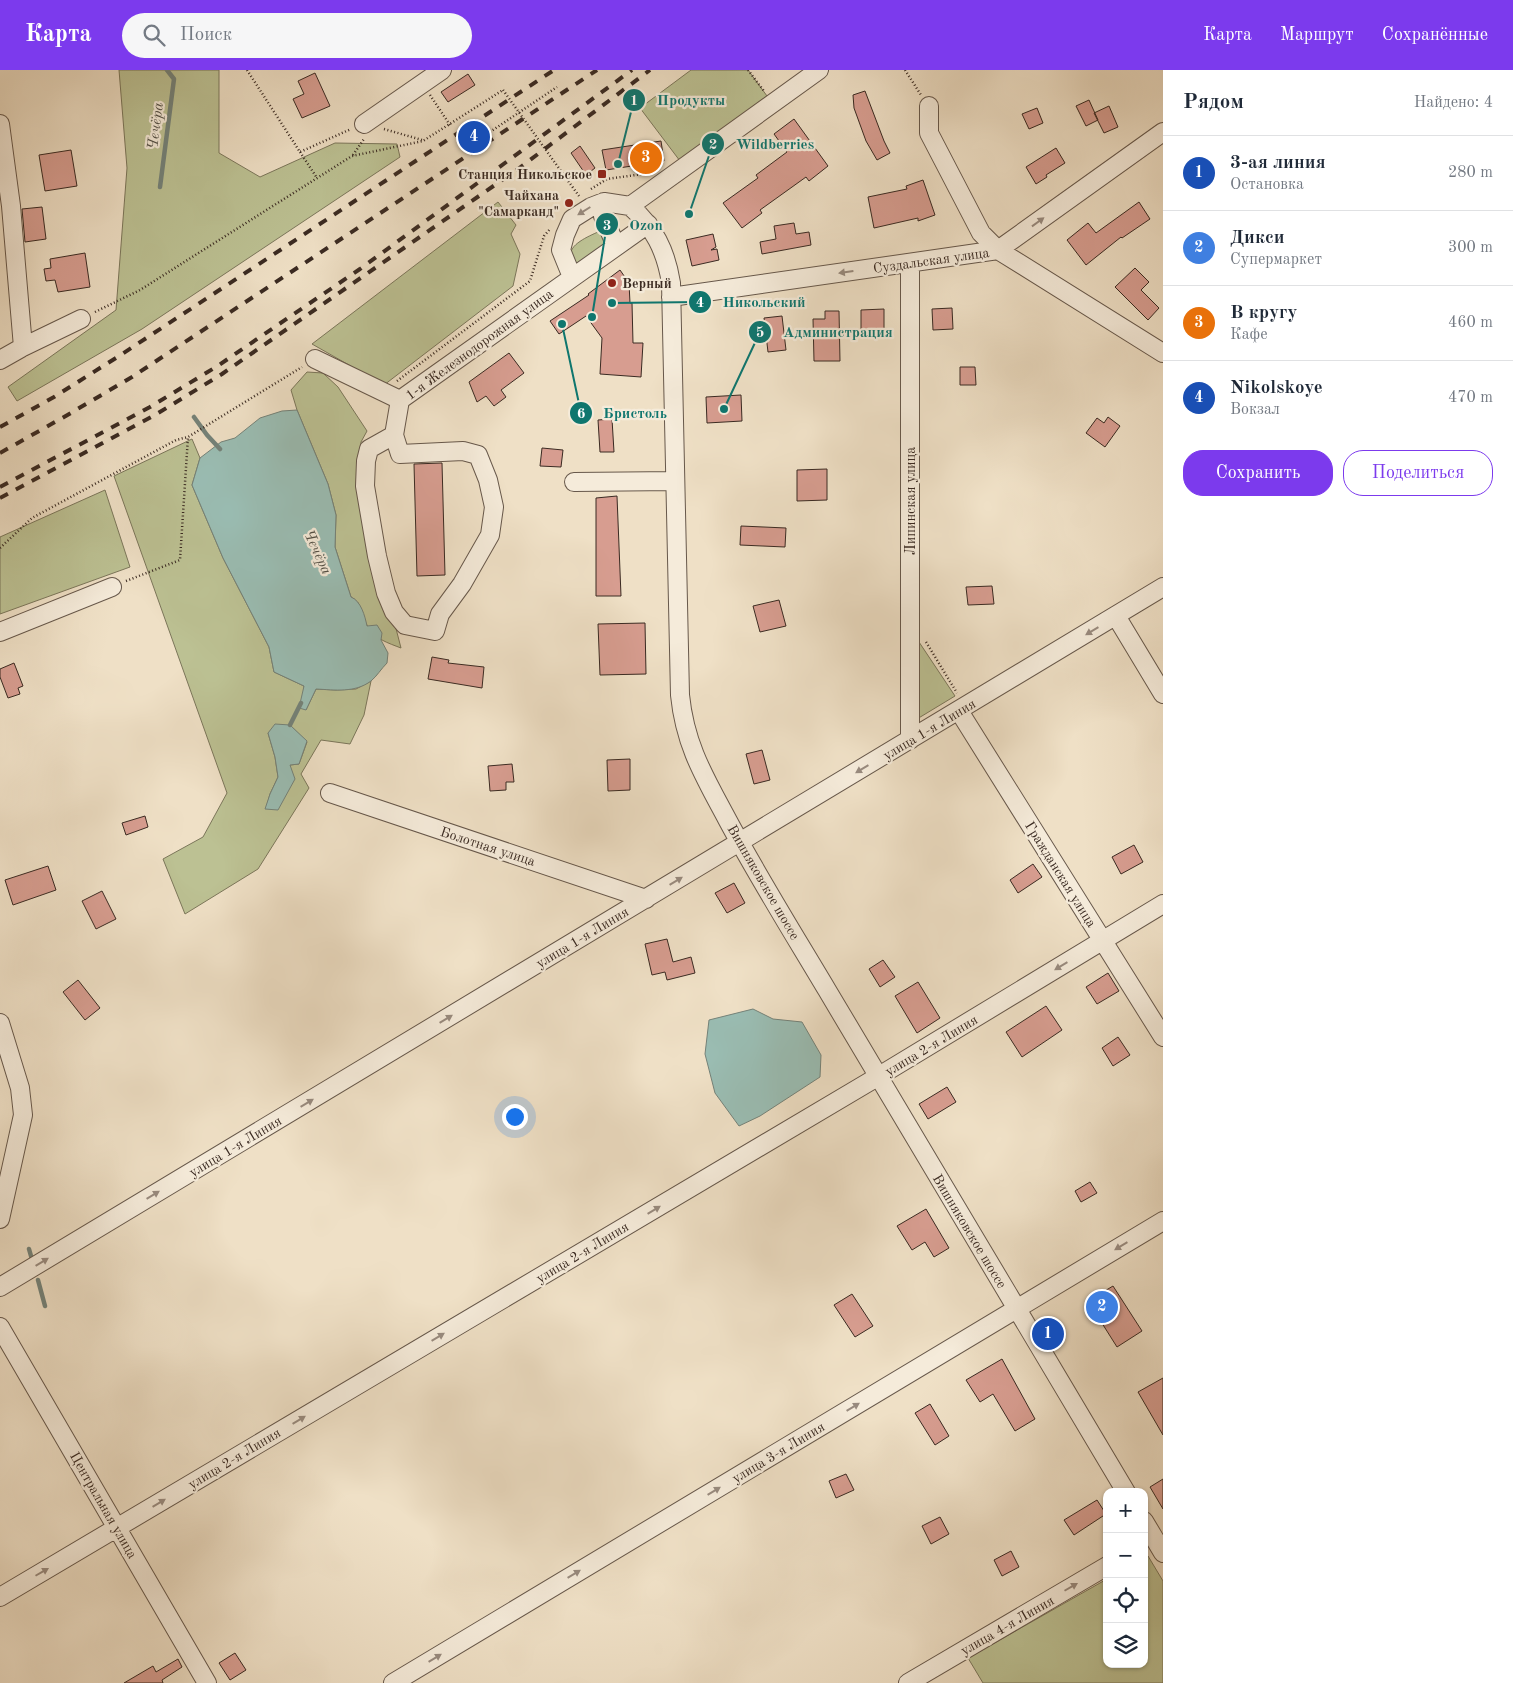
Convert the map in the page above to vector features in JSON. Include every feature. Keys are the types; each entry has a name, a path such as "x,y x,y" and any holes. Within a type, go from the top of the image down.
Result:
{"street":[{"path":"364,124 442,70"},
{"path":"572,277 561,250 572,219 591,207 604,202 630,206 819,70"},
{"path":"929,106 929,133 981,232 998,250 1163,132"},
{"path":"0,124 11,206 23,347"},
{"path":"604,202 603,216 616,246"},
{"name":"Вишняковское шоссе","path":"630,206 648,224 655,235 669,270 680,695 685,729 697,762 740,843 1124,1488"},
{"name":"1-я Железнодорожная улица","path":"314,359 400,400 648,224"},
{"name":"Суздальская улица","path":"671,297 998,250 1158,344"},
{"name":"Липинская улица","path":"910,263 910,740"},
{"path":"0,360 81,319"},
{"path":"394,435 369,449 366,461 364,486 377,556 386,593 394,612 405,625 435,631 440,614 462,584 490,535 494,507 488,480 478,455 462,451 400,454 394,435 400,400"},
{"path":"574,482 675,481"},
{"path":"0,632 112,587"},
{"name":"улица 1-я Линия","path":"0,1287 1163,587"},
{"path":"1116,616 1163,694"},
{"name":"Гражданская улица","path":"963,709 1163,1037"},
{"name":"Болотная улица","path":"330,793 646,899"},
{"name":"улица 2-я Линия","path":"0,1596 879,1076 1163,904"},
{"path":"0,1023 20,1088 23,1115 0,1219"},
{"name":"улица 3-я Линия","path":"393,1683 1163,1221"},
{"name":"Центральная улица","path":"0,1327 207,1683"},
{"path":"1148,1528 1156,1542"},
{"name":"улица 4-я Линия","path":"908,1683 1103,1568"}],"path":[{"path":"247,70 317,178"},
{"path":"748,70 767,96"},
{"path":"905,70 929,106"},
{"path":"484,136 557,88"},
{"path":"81,319 140,290 352,156 423,141 503,90 579,196 608,179 652,172"},
{"path":"430,94 450,125"},
{"path":"300,152 364,124 423,141"},
{"path":"384,391 530,281 544,236 556,223"},
{"path":"0,548 32,518 176,440 188,437 314,359"},
{"path":"112,587 180,560 188,437"},
{"path":"926,642 963,709"}],"green space":[{"path":"119,70 219,70 219,153 260,177 335,143 397,144 400,157 142,329 17,401 8,387 116,310 127,168"},
{"path":"691,70 748,70 767,96 680,161 640,108"},
{"path":"498,202 516,225 511,234 520,254 513,286 384,385 312,344"},
{"path":"598,232 606,236 608,243 580,263 574,262 571,256 573,248 580,241"},
{"path":"307,372 323,373 338,387 367,431 361,442 358,481 401,648 374,635 366,623 358,603 351,597 335,547 336,515 328,484 297,410 291,390"},
{"path":"192,439 200,458 192,485 223,558 269,647 274,672 304,686 306,710 316,689 356,689 371,681 364,715 350,744 321,740 301,774 309,788 258,869 185,914 163,859 203,837 227,793 114,476","holes":["290,725 307,742 299,764 290,765 266,809 270,794 278,777 275,757 268,733"]},
{"path":"105,490 130,567 0,614 0,537"},
{"path":"919,642 955,696 917,719"},
{"path":"1148,1556 1163,1581 1163,1683 983,1683 968,1658 1103,1581 1103,1668 1148,1668"}],"water":[{"path":"297,410 328,484 336,515 335,547 351,597 360,605 367,626 377,625 382,633 381,640 388,653 387,663 371,681 352,689 316,689 306,710 299,708 304,686 274,672 269,647 223,558 192,485 200,458 221,442 235,438 260,418 282,411"},
{"path":"275,724 290,725 307,741 299,764 290,765 295,779 278,810 265,809 278,777 275,757 268,733"},
{"path":"753,1009 773,1019 802,1022 821,1055 820,1077 760,1116 739,1126 715,1093 705,1054 709,1020"}],"building":[{"path":"315,73 330,106 302,118 293,99 304,94 298,81"},
{"path":"468,74 475,85 448,102 441,92"},
{"path":"865,91 890,153 877,160 866,141 854,108 853,95"},
{"path":"1089,100 1098,120 1086,126 1076,106"},
{"path":"1109,106 1118,127 1104,133 1094,113"},
{"path":"1037,108 1043,123 1029,129 1022,114"},
{"path":"794,119 828,166 809,181 806,177 760,210 762,213 742,228 723,203 758,178 756,175 787,152 774,134"},
{"path":"661,141 664,161 606,170 602,150"},
{"path":"580,146 595,168 586,175 571,153"},
{"path":"1056,148 1065,163 1036,184 1026,167"},
{"path":"71,150 77,186 45,191 39,155"},
{"path":"923,180 935,215 918,221 918,218 874,228 868,197 907,189 906,186"},
{"path":"1139,202 1150,219 1121,237 1086,265 1067,240 1088,223 1096,233"},
{"path":"42,207 46,239 25,242 22,209"},
{"path":"794,223 796,234 809,232 811,245 762,254 760,242 776,239 774,226"},
{"path":"713,234 716,247 711,250 717,249 719,260 692,266 686,240"},
{"path":"85,253 90,287 58,292 55,280 46,281 44,269 51,268 50,259"},
{"path":"1135,268 1149,282 1141,290 1159,308 1148,320 1115,287"},
{"path":"620,270 629,283 630,303 632,303 633,343 643,343 641,377 600,374 602,338 586,316 559,334 550,321 589,295"},
{"path":"952,308 953,329 933,330 932,309"},
{"path":"884,309 884,330 861,330 861,310"},
{"path":"825,311 839,311 840,361 814,361 813,319 825,319"},
{"path":"782,316 786,350 768,352 764,318"},
{"path":"509,353 524,373 501,390 506,397 494,406 486,396 477,402 469,382"},
{"path":"960,367 975,367 976,385 960,385"},
{"path":"741,395 742,421 707,423 706,397"},
{"path":"1108,417 1120,426 1105,447 1086,433 1097,418 1104,423"},
{"path":"612,419 614,452 600,452 598,420"},
{"path":"542,448 563,450 561,467 540,466"},
{"path":"442,463 445,575 417,576 414,464"},
{"path":"827,469 827,500 797,501 797,470"},
{"path":"617,496 621,596 596,596 596,498"},
{"path":"741,526 786,528 785,547 740,545"},
{"path":"992,586 994,604 968,605 966,587"},
{"path":"779,600 786,626 760,632 753,606"},
{"path":"645,623 646,674 600,675 598,624"},
{"path":"432,657 449,660 448,663 484,667 482,688 428,679"},
{"path":"14,663 23,686 18,688 20,694 8,698 0,677 0,669"},
{"path":"762,750 770,780 754,784 746,754"},
{"path":"630,759 630,790 608,791 607,760"},
{"path":"512,764 514,782 506,782 506,790 490,791 488,766"},
{"path":"145,816 148,827 126,835 122,823"},
{"path":"1134,845 1143,862 1121,874 1112,857"},
{"path":"1033,864 1042,877 1018,893 1010,880"},
{"path":"48,866 56,890 13,905 5,880"},
{"path":"734,883 745,903 727,913 715,893"},
{"path":"102,891 116,919 96,929 82,901"},
{"path":"667,939 673,962 691,957 695,973 667,980 665,972 652,975 645,944"},
{"path":"883,960 895,977 880,987 869,969"},
{"path":"1108,973 1119,991 1097,1004 1086,987"},
{"path":"78,980 100,1008 85,1020 63,992"},
{"path":"918,982 940,1018 917,1033 895,996"},
{"path":"1046,1006 1062,1030 1022,1057 1006,1032"},
{"path":"1118,1037 1130,1055 1113,1066 1102,1048"},
{"path":"947,1087 956,1102 928,1119 919,1104"},
{"path":"1090,1182 1097,1193 1081,1202 1075,1191"},
{"path":"926,1209 949,1248 934,1257 925,1242 912,1250 897,1226"},
{"path":"1113,1286 1142,1331 1117,1347 1088,1301"},
{"path":"852,1294 873,1326 855,1337 834,1305"},
{"path":"1002,1359 1035,1419 1015,1431 993,1394 980,1402 966,1380"},
{"path":"1163,1378 1163,1435 1138,1392"},
{"path":"930,1404 949,1436 935,1445 915,1413"},
{"path":"846,1474 854,1490 836,1498 829,1481"},
{"path":"1163,1479 1163,1509 1150,1487"},
{"path":"1097,1500 1103,1509 1103,1516 1074,1535 1064,1520"},
{"path":"940,1517 949,1534 931,1544 922,1526"},
{"path":"1011,1551 1019,1567 1002,1576 994,1560"},
{"path":"235,1653 246,1670 230,1680 219,1663"},
{"path":"178,1659 182,1667 162,1680 163,1683 124,1683 153,1666 156,1672"}],"waterway":[{"name":"Чечёра","path":"160,187 174,79 167,70"},
{"name":"Чечёра","path":"194,417 220,449"},
{"name":"Чечёра","path":"290,725 301,703"},
{"path":"29,1249 33,1263"},
{"path":"38,1280 45,1306"}],"railway":[{"path":"0,427 54,397 119,356 554,70"},
{"path":"0,453 132,377 597,70"},
{"path":"0,487 150,407 216,367 360,269 632,70"},
{"path":"0,498 155,415 222,374 518,169 650,70"}],"place":[{"name":"Nikolskoye","path":"474,137"},
{"name":"В кругу","path":"646,158"},
{"name":"Продукты","path":"618,164"},
{"name":"Станция Никольское","path":"602,174"},
{"name":"Чайхана \"Самарканд\"","path":"569,203"},
{"name":"Wildberries","path":"689,214"},
{"name":"Верный","path":"612,283"},
{"name":"Никольский","path":"612,303"},
{"name":"Ozon","path":"592,317"},
{"name":"Бристоль","path":"562,324"},
{"name":"Администрация","path":"724,409"},
{"name":"Дикси","path":"1102,1307"},
{"name":"3-ая линия","path":"1048,1334"}]}
